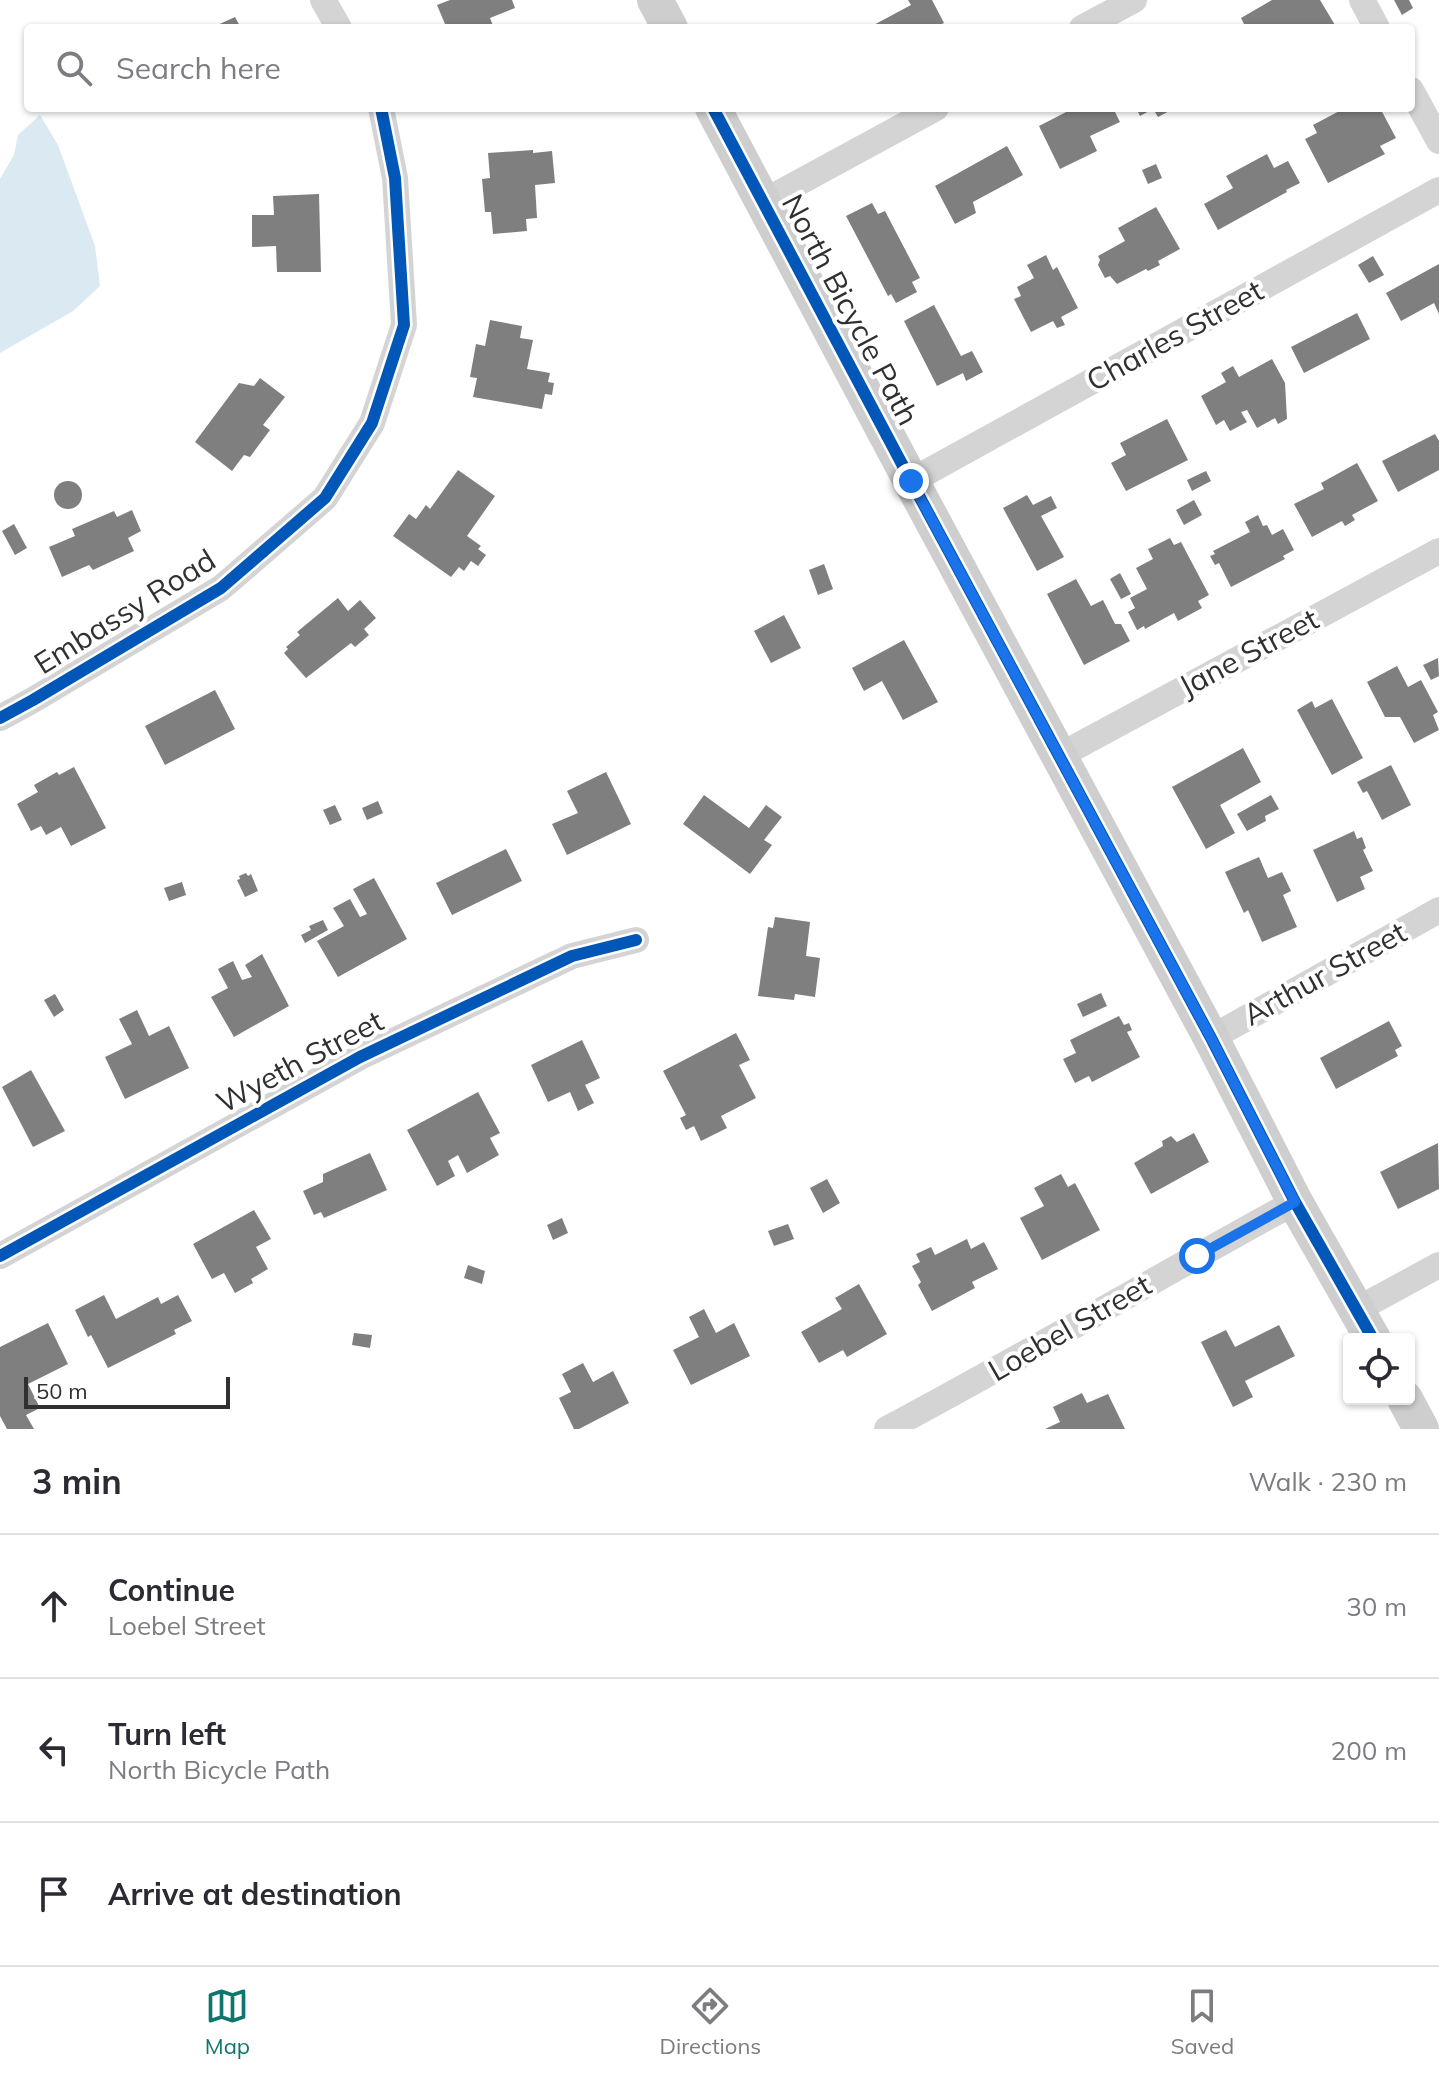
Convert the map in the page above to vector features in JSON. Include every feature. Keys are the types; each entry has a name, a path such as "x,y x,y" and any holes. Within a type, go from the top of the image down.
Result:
{"street":[{"path":"323,0 337,24"},
{"path":"655,0 668,24"},
{"path":"1089,24 1134,0"},
{"path":"1362,0 1375,24"},
{"path":"1415,97 1439,141"},
{"name":"Embassy Road","path":"0,718 221,588 325,498 372,423 404,325 395,178 382,112"},
{"name":"North Bicycle Path","path":"715,112 1211,1038 1295,1202 1366,1324"},
{"path":"763,202 929,112"},
{"name":"Charles Street","path":"911,481 1439,190"},
{"name":"Jane Street","path":"1059,756 1439,551"},
{"name":"Arthur Street","path":"1211,1038 1439,910"},
{"name":"Wyeth Street","path":"0,1256 360,1057 572,956 636,940"},
{"name":"Loebel Street","path":"887,1429 1295,1202"},
{"path":"1366,1324 1439,1265"},
{"path":"1408,1405 1421,1429"}],"shaded area":[{"path":"40,115 58,145 95,246 100,286 73,311 0,353 0,179 14,155 18,135"}],"building":[{"path":"450,0 512,0 515,8 490,18 492,24 445,24 437,5"},
{"path":"908,0 932,0 944,23 875,24 911,5"},
{"path":"1272,0 1320,0 1334,24 1244,24 1241,18"},
{"path":"1394,0 1409,0 1413,8 1402,15"},
{"path":"235,17 239,24 220,24"},
{"path":"1066,112 1115,112 1120,122 1090,136 1097,151 1060,169 1039,126"},
{"path":"1337,112 1382,112 1396,138 1380,146 1385,154 1328,183 1305,139 1317,133 1313,125"},
{"path":"1007,146 1023,175 973,202 976,213 955,224 935,186"},
{"path":"533,150 533,153 552,151 555,183 535,185 537,218 526,219 527,231 493,234 491,212 485,212 482,179 490,178 488,153"},
{"path":"1267,154 1274,168 1288,161 1300,183 1218,230 1204,204 1233,188 1226,176"},
{"path":"1156,164 1162,178 1148,184 1142,170"},
{"path":"319,194 321,272 277,272 276,246 252,247 252,215 274,215 273,196"},
{"path":"872,203 878,214 885,211 920,278 912,282 917,292 896,303 891,294 888,296 846,216"},
{"path":"1156,207 1180,249 1158,261 1160,265 1117,284 1110,276 1105,278 1098,265 1098,256 1125,241 1118,228"},
{"path":"1046,255 1053,270 1057,267 1078,308 1061,317 1065,325 1057,328 1053,321 1031,332 1014,299 1021,296 1017,287 1034,278 1027,265"},
{"path":"1373,256 1384,275 1369,283 1358,265"},
{"path":"1439,264 1439,314 1434,303 1401,321 1386,293"},
{"path":"934,305 961,356 972,351 983,372 966,381 963,373 937,386 904,321"},
{"path":"1357,313 1370,339 1304,373 1291,347"},
{"path":"490,320 522,326 520,338 533,340 527,369 550,373 548,382 554,383 552,395 545,394 542,409 473,397 477,378 470,377 476,344 485,346"},
{"path":"1272,359 1285,383 1287,419 1278,424 1275,418 1257,428 1247,410 1241,412 1247,422 1230,431 1224,420 1216,425 1201,396 1226,382 1221,373 1233,366 1239,377"},
{"path":"260,378 285,397 263,425 270,430 250,457 244,455 232,471 195,442 239,383 254,386"},
{"path":"1167,419 1188,460 1126,491 1111,463 1126,455 1120,443"},
{"path":"1435,434 1439,441 1439,470 1398,492 1382,461"},
{"path":"1357,463 1378,501 1352,515 1355,520 1345,526 1342,521 1312,537 1294,504 1324,489 1321,483"},
{"path":"458,470 495,496 467,536 481,546 478,549 486,555 478,566 471,561 464,571 459,567 451,577 393,536 409,514 416,519 426,505 430,509"},
{"path":"1206,471 1211,481 1192,491 1187,480"},
{"path":"68,481 78,485 82,495 78,505 68,509 58,505 54,495 58,485"},
{"path":"1027,495 1033,505 1051,496 1057,508 1041,516 1064,557 1037,571 1003,508"},
{"path":"1194,500 1202,515 1184,525 1176,510"},
{"path":"132,510 141,531 128,538 134,551 93,570 89,565 62,577 49,547 75,536 72,529 114,511 117,517"},
{"path":"1258,515 1272,535 1283,529 1294,550 1283,556 1285,559 1231,587 1219,563 1215,565 1210,556 1215,554 1213,551 1250,532 1245,522"},
{"path":"14,524 27,548 15,555 2,531"},
{"path":"1170,538 1174,545 1181,542 1209,595 1198,601 1202,608 1178,621 1174,613 1145,629 1144,626 1137,630 1128,612 1135,608 1130,598 1147,589 1136,568 1153,559 1148,549"},
{"path":"824,564 833,589 818,595 809,570"},
{"path":"1120,573 1131,594 1121,599 1110,579"},
{"path":"1076,579 1091,606 1103,600 1115,624 1121,624 1130,641 1084,665 1047,594"},
{"path":"338,598 348,611 360,600 376,618 364,629 369,635 355,647 351,643 306,678 284,653 288,649 286,647 300,635 297,632"},
{"path":"784,615 801,648 771,663 754,631"},
{"path":"904,640 938,702 903,720 882,681 864,691 852,668"},
{"path":"1438,658 1439,676 1431,680 1423,665"},
{"path":"1397,666 1408,687 1421,680 1438,712 1433,715 1439,730 1414,743 1400,717 1385,717 1367,682"},
{"path":"215,690 235,729 165,765 145,726"},
{"path":"1332,699 1363,758 1332,775 1297,710 1312,701 1315,708"},
{"path":"1243,748 1261,782 1220,805 1235,833 1206,849 1172,787"},
{"path":"1391,765 1411,805 1382,820 1367,791 1363,793 1357,782"},
{"path":"74,767 106,828 71,846 61,827 46,835 41,826 31,831 17,804 38,792 34,785 57,772 59,775"},
{"path":"606,772 631,824 567,855 552,824 578,813 567,791"},
{"path":"704,795 749,828 766,805 782,817 764,840 772,845 750,874 683,824"},
{"path":"1271,795 1279,809 1265,816 1266,821 1247,831 1237,814"},
{"path":"378,801 383,813 367,820 362,808"},
{"path":"335,805 342,820 330,825 323,810"},
{"path":"1354,831 1357,839 1362,837 1366,848 1363,850 1373,871 1360,877 1365,889 1337,902 1313,850"},
{"path":"506,849 522,881 452,915 436,883"},
{"path":"1259,857 1268,878 1282,872 1291,891 1283,895 1297,927 1262,942 1248,910 1244,913 1225,872"},
{"path":"246,873 248,876 251,874 258,891 245,897 237,880"},
{"path":"374,878 407,939 338,977 317,941 344,926 333,908 350,899 360,917 367,914 353,889"},
{"path":"182,882 186,895 169,901 164,888"},
{"path":"775,917 810,922 806,956 820,958 815,997 795,994 794,1000 758,996 768,927 773,928"},
{"path":"323,920 328,930 305,943 301,935 311,930 309,926"},
{"path":"262,954 289,1006 234,1037 211,997 228,988 218,969 233,961 242,980 252,977 245,965"},
{"path":"1101,993 1107,1006 1083,1017 1077,1004"},
{"path":"55,994 64,1010 54,1017 44,1000"},
{"path":"137,1010 149,1036 169,1026 189,1068 125,1099 105,1057 132,1044 119,1019"},
{"path":"1119,1016 1124,1025 1129,1023 1132,1030 1127,1032 1140,1057 1092,1082 1089,1076 1075,1083 1063,1059 1076,1053 1070,1040"},
{"path":"1389,1021 1402,1046 1395,1050 1398,1056 1336,1089 1320,1058"},
{"path":"736,1033 750,1060 739,1065 756,1098 721,1116 727,1128 701,1141 694,1126 686,1130 680,1118 686,1115 663,1071"},
{"path":"582,1040 600,1078 585,1085 594,1103 578,1111 570,1092 548,1102 531,1065"},
{"path":"31,1070 65,1131 33,1147 2,1087"},
{"path":"478,1092 500,1133 490,1138 499,1155 467,1173 458,1155 448,1161 455,1176 437,1186 407,1130"},
{"path":"1194,1133 1209,1162 1151,1194 1134,1163 1163,1146 1162,1141 1171,1136 1177,1142"},
{"path":"1438,1143 1439,1189 1398,1209 1380,1172"},
{"path":"370,1153 387,1190 324,1218 321,1212 314,1215 303,1191 323,1182 323,1174"},
{"path":"1061,1174 1068,1187 1075,1183 1100,1230 1042,1260 1020,1218 1044,1206 1034,1188"},
{"path":"827,1179 840,1203 823,1213 810,1188"},
{"path":"254,1210 271,1239 256,1247 268,1269 251,1279 253,1283 235,1293 224,1273 212,1279 193,1244"},
{"path":"562,1218 568,1233 553,1240 547,1225"},
{"path":"788,1224 794,1239 774,1246 768,1231"},
{"path":"967,1239 971,1249 984,1242 998,1269 972,1282 975,1288 932,1311 912,1266 920,1262 916,1254 931,1247 935,1255"},
{"path":"468,1265 485,1271 482,1284 464,1278"},
{"path":"859,1284 887,1334 847,1357 843,1350 819,1363 801,1332 842,1309 835,1298"},
{"path":"104,1295 116,1319 158,1297 161,1304 178,1295 192,1321 174,1330 176,1334 108,1368 75,1310"},
{"path":"704,1309 716,1333 734,1323 750,1356 691,1385 673,1350 699,1337 689,1317"},
{"path":"48,1323 68,1364 28,1384 40,1408 26,1415 34,1429 7,1429 0,1416 0,1347"},
{"path":"1279,1325 1295,1356 1245,1381 1253,1397 1233,1407 1201,1342 1226,1330 1235,1347"},
{"path":"354,1333 372,1335 370,1348 352,1345"},
{"path":"583,1363 593,1382 613,1371 629,1403 574,1429 559,1398 571,1392 562,1374"},
{"path":"1082,1393 1087,1403 1108,1394 1125,1429 1045,1429 1060,1422 1053,1407"}],"cycle path":[{"path":"0,718 221,588 325,498 372,423 404,325 395,178 382,112"},
{"path":"715,112 1211,1038 1295,1202 1370,1333"},
{"path":"0,1256 360,1057 572,956 636,940"}],"route":[{"path":"911,481 1211,1038 1295,1202 1197,1256"}]}
